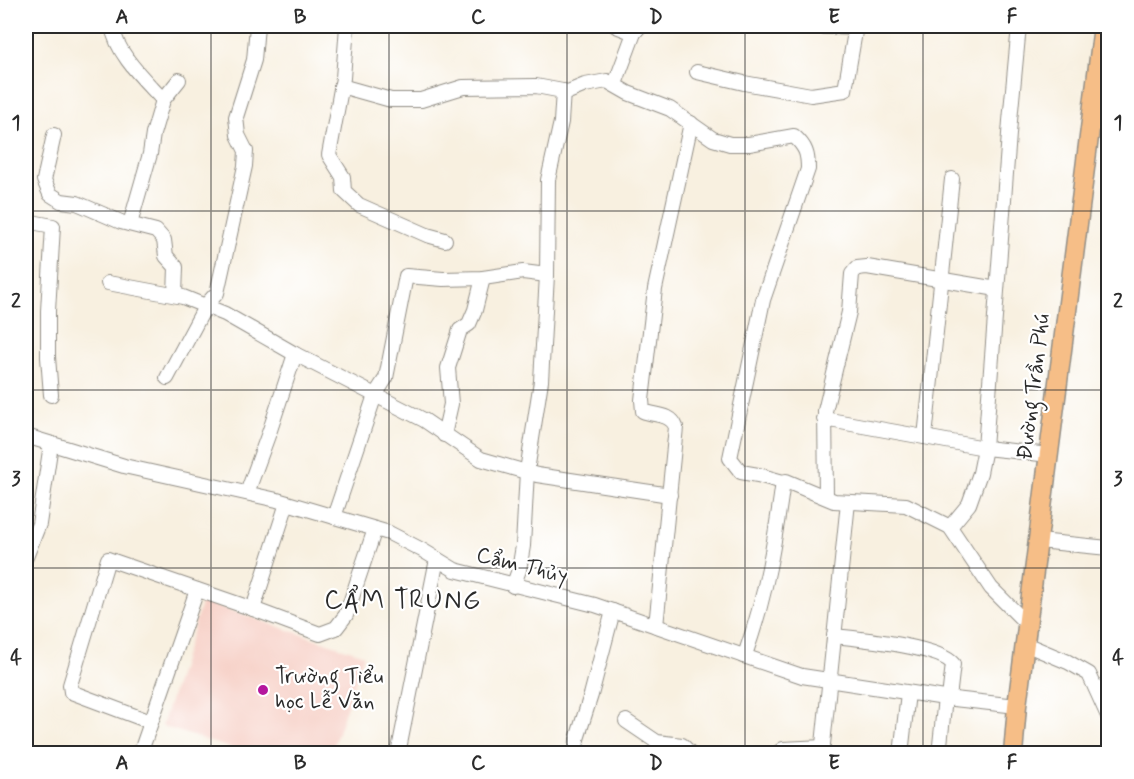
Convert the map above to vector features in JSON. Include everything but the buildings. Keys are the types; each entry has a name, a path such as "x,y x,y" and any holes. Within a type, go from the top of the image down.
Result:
{"main road":[{"name":"Đường Trần Phú","path":"1013,753 1102,26"}],"street":[{"path":"112,26 129,61 163,100"},
{"path":"167,378 206,305 217,293 245,165 246,151 238,135 236,117 254,60 257,26"},
{"path":"347,26 341,86 329,155 343,177 344,191 359,205 427,235 445,240"},
{"path":"615,84 637,29 616,26"},
{"path":"697,72 811,95 845,90 855,27 807,26"},
{"path":"950,526 969,504 980,473 985,448 1019,26"},
{"path":"130,224 163,100 179,80"},
{"path":"341,86 391,100 421,100 463,87 536,86 568,92 585,85 607,81 628,93 670,109 713,139 730,144 749,144 795,136 804,145 808,154 808,169 763,300 730,458 741,472 786,481 834,501 906,505 950,526 990,588 1028,625"},
{"path":"513,586 519,570 523,546 527,471 541,381 548,275 548,180 561,122 563,91"},
{"path":"656,626 676,427 674,421 666,416 643,411 642,400 655,289 691,123"},
{"path":"54,135 44,180 50,194 61,201 77,203 130,224 156,231 164,240 166,256 176,267 175,295"},
{"path":"925,437 952,179"},
{"path":"26,221 53,226 48,345 51,395"},
{"path":"826,497 824,419 849,312 852,274 857,268 867,267 997,289"},
{"path":"334,517 375,396 386,378 406,276 443,279 483,278 523,272 548,275"},
{"path":"444,435 451,404 448,368 460,330 469,324 475,310 483,278"},
{"path":"108,284 175,295 206,305 259,332 294,354 424,420 481,459 527,471 599,485 670,495"},
{"path":"247,493 294,354"},
{"path":"824,419 985,448 1050,455"},
{"name":"Cẩm Thủy","path":"26,436 124,466 287,503 389,533 455,570 613,611 802,676 908,693 1017,706"},
{"path":"26,557 29,539 39,524 51,444"},
{"path":"742,656 746,652 759,615 773,555 783,482"},
{"path":"777,753 783,749 823,750 848,502"},
{"path":"253,609 287,503"},
{"path":"151,722 70,692 70,685 108,559 320,634 336,628 346,615 375,529"},
{"path":"1039,541 1108,548"},
{"path":"398,753 437,560"},
{"path":"140,753 197,590"},
{"path":"576,753 577,739 613,611"},
{"path":"834,636 891,643 945,656 953,664 939,753"},
{"path":"1025,644 1068,662 1089,674 1108,716"},
{"path":"901,753 908,693"},
{"path":"626,721 657,742 682,745 691,753"}],"shaded area":[{"name":"Trường Tiểu học Lễ Văn","path":"202,601 364,655 331,753 245,753 162,726"}],"place":[{"name":"Trường Tiểu học Lễ Văn","path":"263,690"}],"district":[{"name":"CẨM TRUNG","path":"403,601"}]}
